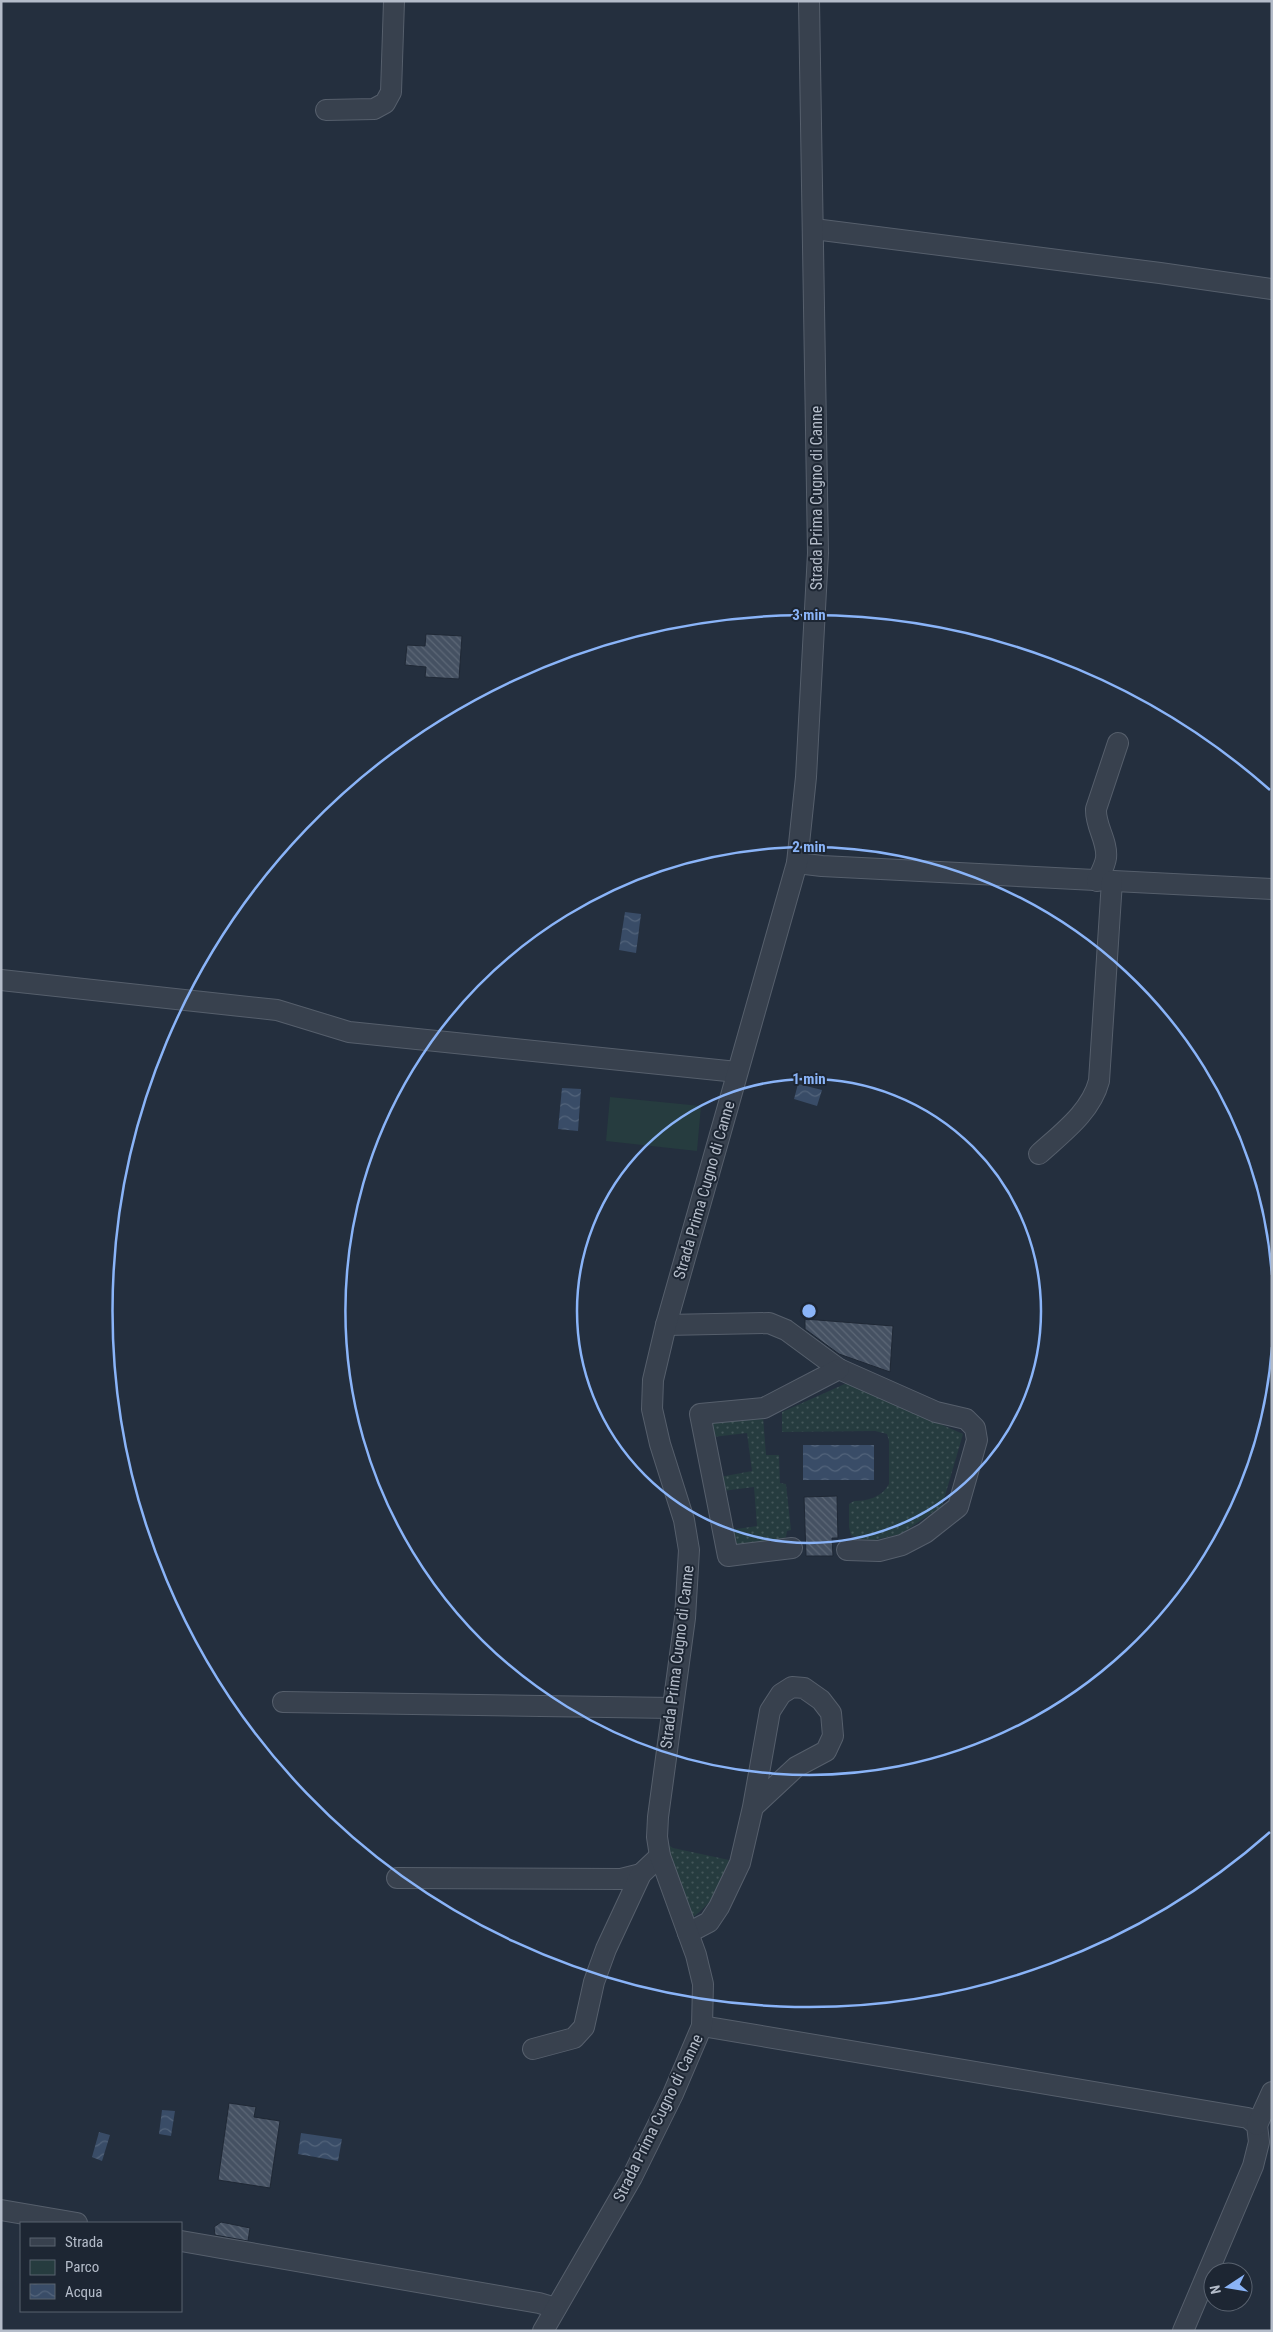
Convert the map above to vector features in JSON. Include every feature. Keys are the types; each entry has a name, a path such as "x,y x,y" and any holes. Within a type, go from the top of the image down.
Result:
{"street":[{"path":"326,110 374,109 386,103 391,92 394,1"},
{"name":"Strada Prima Cugno di Canne","path":"543,2331 632,2177 674,2094 702,2026 703,1984 688,1933 660,1856 657,1837 658,1817 685,1618 689,1550 684,1520 660,1444 652,1409 653,1380 666,1325 797,863 806,777 818,553 809,1"},
{"path":"814,229 1272,289"},
{"path":"1038,1154 1085,1110 1096,1094 1099,1081 1106,859 1104,840 1096,817 1096,809 1118,743"},
{"path":"797,863 822,866 1272,889"},
{"path":"1,980 277,1010 349,1032 737,1072"},
{"path":"666,1325 769,1323 786,1330 839,1369 936,1412 966,1419 975,1428 978,1440 958,1507 925,1533 902,1545 878,1551 847,1550"},
{"path":"792,1548 728,1556 700,1414 764,1408 839,1369"},
{"path":"688,1933 709,1922 719,1907 740,1863 753,1807 770,1711 781,1694 792,1687 804,1688 821,1700 831,1714 833,1736 826,1751 796,1767 753,1807"},
{"path":"282,1702 672,1708"},
{"path":"533,2049 574,2038 584,2027 594,1982 606,1949 641,1874 660,1856"},
{"path":"397,1878 621,1879 641,1874"},
{"path":"702,2026 1248,2118 1257,2125"},
{"path":"1184,2331 1253,2166 1259,2142 1257,2125 1270,2102"},
{"path":"1,2210 71,2222"},
{"path":"182,2241 539,2303 556,2308"}],"green space":[{"path":"610,1097 701,1106 697,1151 606,1141"},
{"path":"847,1383 963,1434 942,1506 901,1534 874,1540 859,1539 851,1535 849,1527 849,1504 879,1495 889,1484 889,1441 887,1434 875,1431 782,1432 782,1412"},
{"path":"763,1416 766,1455 779,1455 780,1483 786,1484 791,1530 787,1531 786,1537 775,1543 733,1547 730,1530 757,1526 754,1487 723,1491 720,1477 752,1471 747,1433 713,1437 709,1422"},
{"path":"667,1844 673,1848 729,1860 716,1893 691,1919"}],"water":[{"path":"625,912 641,914 636,953 619,950"},
{"path":"798,1084 822,1090 817,1106 794,1099"},
{"path":"562,1088 581,1089 578,1131 558,1129"},
{"path":"803,1445 874,1445 874,1480 803,1480"},
{"path":"162,2110 175,2111 171,2136 159,2134"},
{"path":"99,2132 110,2135 102,2161 92,2157"},
{"path":"301,2133 342,2139 338,2161 298,2154"}],"building":[{"path":"426,634 462,636 459,679 425,677 426,667 405,665 407,645 425,646"},
{"path":"805,1319 893,1326 890,1372 839,1354 805,1329"},
{"path":"837,1496 838,1538 832,1538 833,1556 806,1556 804,1497"},
{"path":"229,2103 256,2107 254,2117 280,2121 270,2188 218,2180"},
{"path":"221,2222 250,2228 248,2241 215,2235 214,2227"}]}
